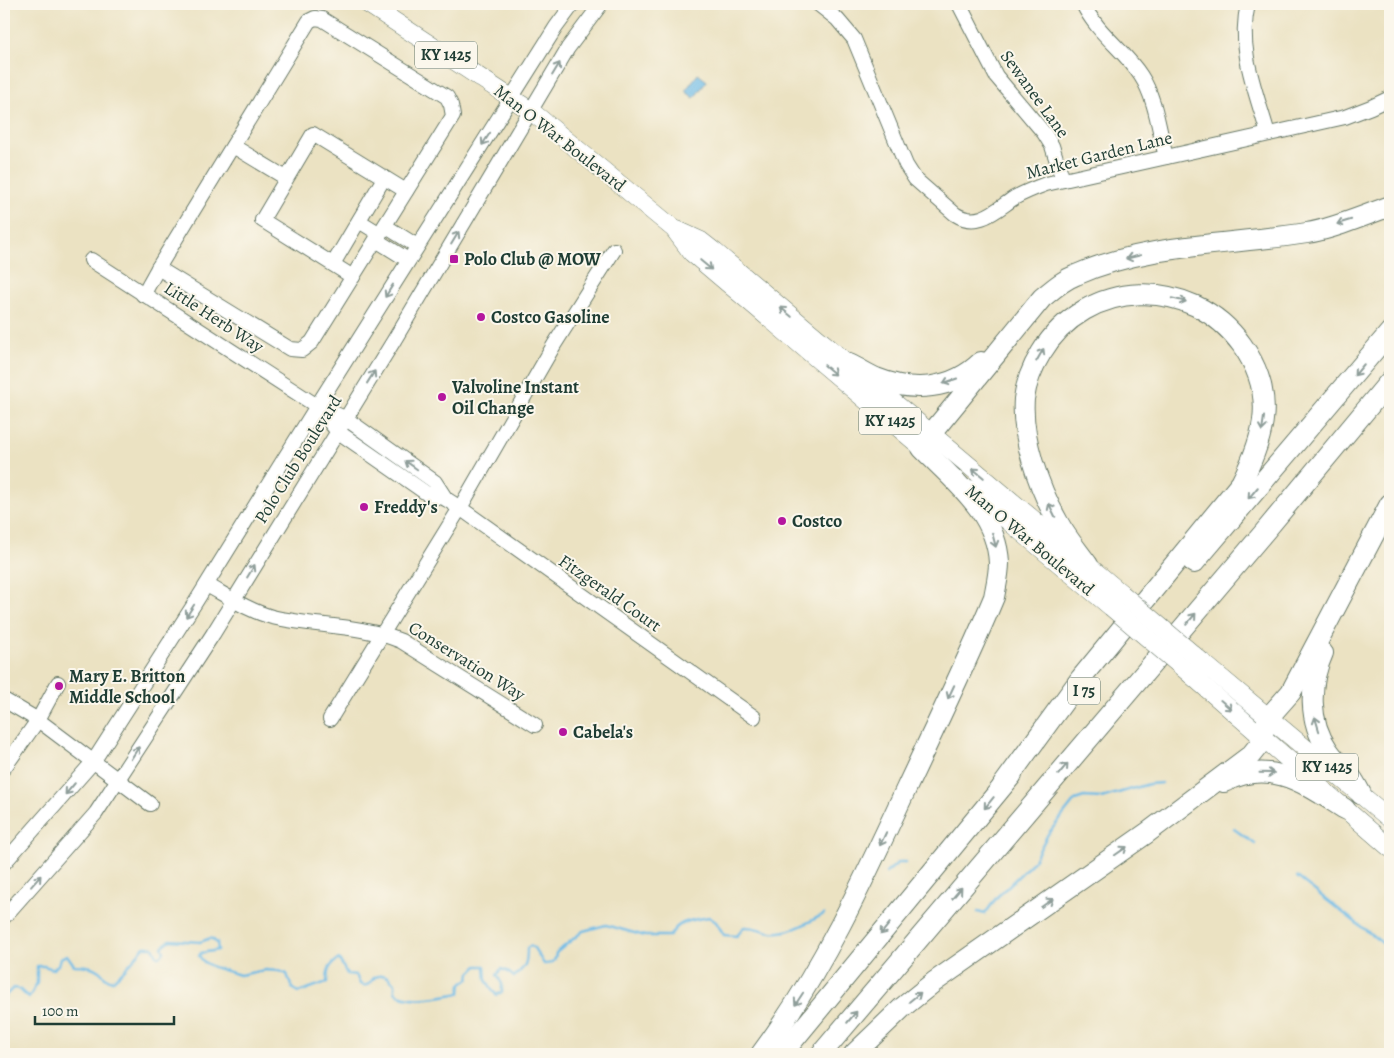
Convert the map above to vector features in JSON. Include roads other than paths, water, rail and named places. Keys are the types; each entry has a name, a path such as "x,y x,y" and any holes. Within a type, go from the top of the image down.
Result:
{"highway":[{"path":"761,1054 806,988 838,931 879,848 994,597 999,562 990,527 973,501 926,441 1042,298 1060,283 1107,263 1165,251 1240,240 1309,233 1390,206"},
{"path":"1003,785 1081,678 1241,483 1251,463 1260,439 1264,415 1262,389 1252,360 1232,332 1207,312 1193,304 1156,294 1116,297 1097,302 1068,320 1046,345 1031,373 1024,398 1031,456 1044,495 1058,523 1088,565"},
{"path":"849,364 875,378 892,384 909,388 930,387 950,382 966,374 1016,330"},
{"name":"I 75","path":"782,1054 1003,785 1390,332"},
{"name":"I 75","path":"820,1054 1266,530 1390,381"},
{"path":"854,1054 903,1007 934,982 1138,839 1250,755 1259,745 1265,727 1291,692 1386,511"},
{"path":"1361,794 1352,778 1327,749 1315,719 1313,691 1320,660 1386,511"},
{"path":"1190,801 1218,785 1237,777 1266,772 1277,773 1299,781 1345,809"}],"main road":[{"name":"Man O War Boulevard","path":"368,4 531,111 674,229 701,242 715,252 849,364 926,441 1265,727 1345,809 1390,848"},
{"name":"Man O War Boulevard","path":"674,229 692,254 926,441 1088,565 1116,601"},
{"name":"Man O War Boulevard","path":"1265,727 1361,794 1388,817"}],"street":[{"name":"Polo Club Boulevard","path":"4,863 93,762 207,585 408,260 556,26 573,4"},
{"name":"Polo Club Boulevard","path":"4,918 96,813 118,780 234,600 393,342 572,43 601,4"},
{"name":"Market Garden Lane","path":"818,4 837,19 854,39 909,170 924,187 955,214 969,220 982,218 997,211 1027,191 1063,180 1344,117 1390,98"},
{"name":"Sewanee Lane","path":"959,4 996,76 1044,133 1052,146 1063,180"},
{"path":"1083,4 1093,23 1134,67 1146,84 1166,157"},
{"path":"1248,4 1244,24 1244,50 1268,134"},
{"path":"143,295 158,268 309,21 315,18 322,19 447,97 453,116 312,342 302,350 290,349 158,268"},
{"path":"352,277 262,220 313,134 406,191"},
{"path":"233,146 286,178"},
{"path":"333,264 384,178"},
{"path":"359,221 380,233 417,246"},
{"path":"380,233 408,260"},
{"path":"330,719 460,508 554,345 614,250"},
{"name":"Little Herb Way","path":"91,260 317,406"},
{"name":"Fitzgerald Court","path":"317,406 345,418 435,482 446,498 754,717"},
{"name":"Fitzgerald Court","path":"317,406 337,431 426,493 446,498"},
{"name":"Conservation Way","path":"207,585 234,600 271,616 382,633 401,640 535,725"},
{"path":"4,768 38,720 58,683"},
{"path":"4,700 38,720 150,804"}],"water":[{"path":"698,74 707,81 694,98 685,91"}],"waterway":[{"path":"978,912 985,914 997,897 1033,862 1048,834 1075,800 1084,797 1101,798 1149,784 1162,783"},
{"path":"1234,829 1255,844"},
{"path":"886,873 899,862 906,862"},
{"path":"1297,877 1390,949"},
{"path":"4,997 13,988 19,989 29,998 37,983 37,966 53,969 58,965 60,958 67,955 74,965 94,968 112,981 125,970 144,947 153,947 157,956 161,956 164,952 162,947 170,940 200,942 211,938 217,943 218,950 201,953 199,956 204,962 213,967 240,975 265,970 279,971 287,974 292,988 299,992 327,982 329,969 339,959 347,974 356,975 360,984 368,985 375,977 383,975 395,984 395,992 408,998 435,997 460,993 461,984 469,979 470,973 477,966 485,966 486,980 496,995 502,992 502,984 497,975 501,969 514,977 525,964 527,948 530,946 534,948 544,964 550,964 553,962 556,953 583,931 606,925 645,936 670,936 682,924 709,917 716,922 724,935 737,936 744,927 771,932 785,931 798,927 824,914"}],"place":[{"name":"Polo Club @ MOW","path":"454,259"},
{"name":"Costco Gasoline","path":"481,317"},
{"name":"Valvoline Instant Oil Change","path":"442,397"},
{"name":"Freddy's","path":"364,507"},
{"name":"Costco","path":"782,521"},
{"name":"Mary E. Britton Middle School","path":"59,686"},
{"name":"Cabela's","path":"563,732"}]}
